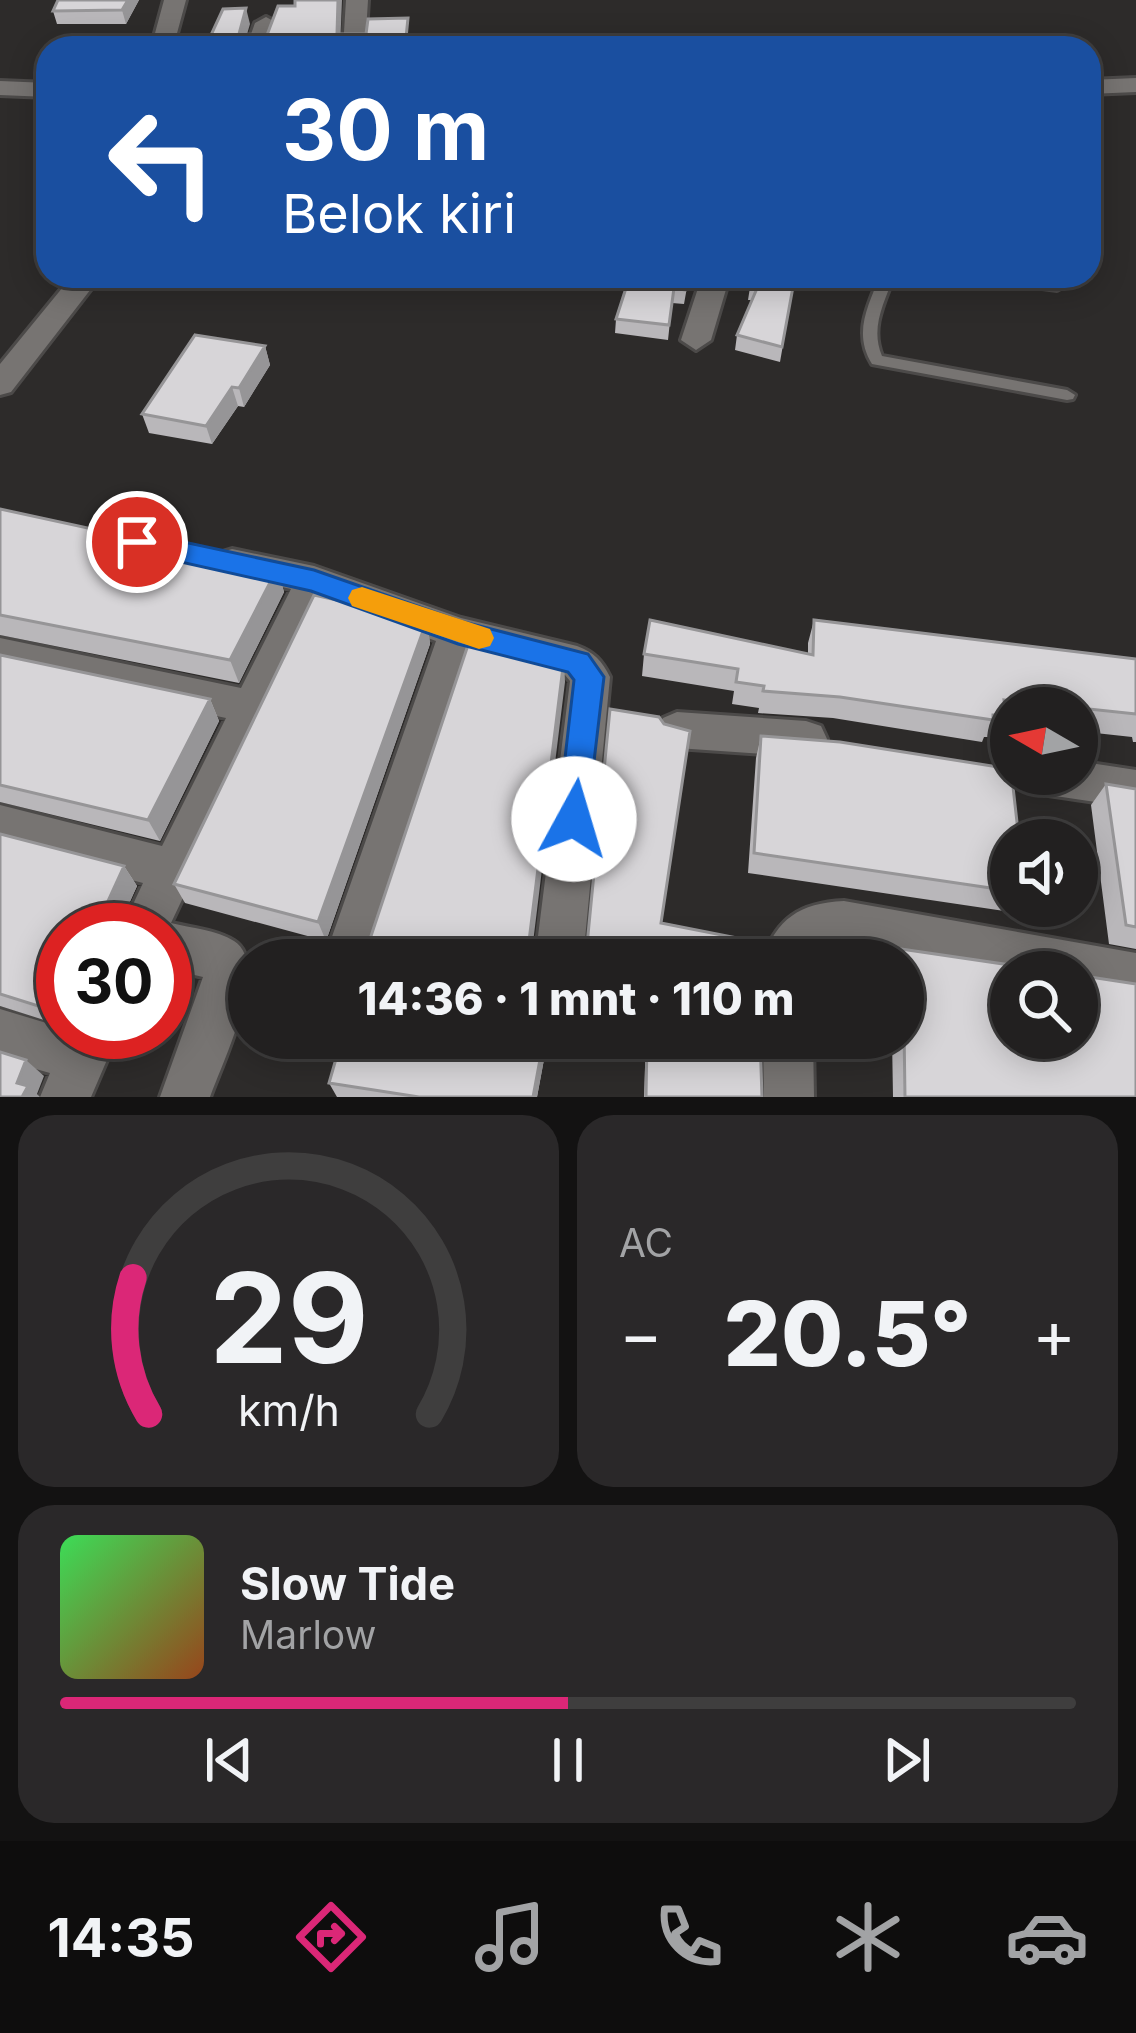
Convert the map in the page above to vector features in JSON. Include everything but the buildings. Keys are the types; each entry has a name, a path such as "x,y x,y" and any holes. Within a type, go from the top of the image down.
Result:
{"street":[{"path":"165,36 175,0"},
{"path":"355,36 357,0"},
{"path":"261,36 266,23"},
{"path":"1101,86 1136,85"},
{"path":"0,88 36,90"},
{"path":"0,385 77,288"},
{"path":"696,340 712,288"},
{"path":"203,556 314,580 458,632 577,662 590,677 561,939"},
{"path":"156,903 314,580"},
{"path":"355,939 458,632"},
{"path":"0,654 253,707"},
{"path":"676,730 855,745"},
{"path":"1098,783 1136,789"},
{"path":"0,825 171,869"},
{"path":"793,939 803,928 844,923 1136,977"},
{"path":"185,1097 230,970 219,958 192,952"},
{"path":"0,1034 80,1062"},
{"path":"788,1059 789,1097"}],"lane":[{"path":"883,288 868,332 868,346 877,360 1067,395"}],"slow traffic":[{"path":"362,598 479,638"}],"route":[{"path":"137,542 314,580 458,632 577,662 590,677 574,819"}]}
